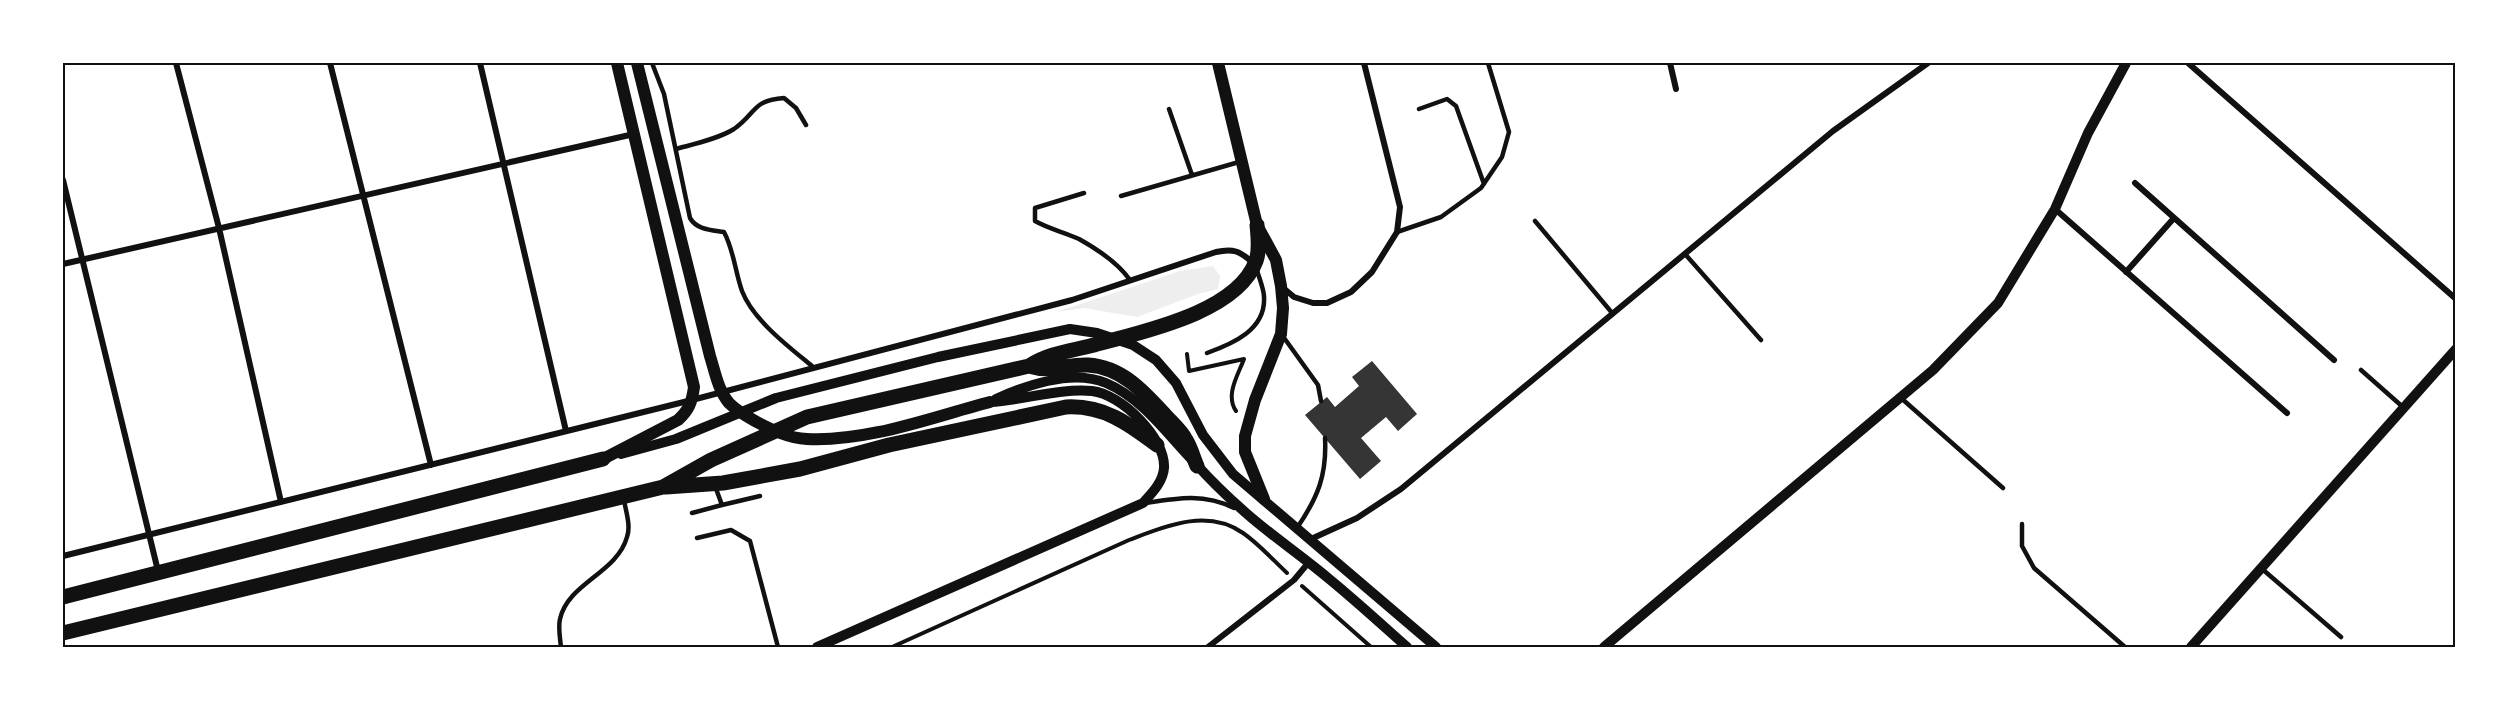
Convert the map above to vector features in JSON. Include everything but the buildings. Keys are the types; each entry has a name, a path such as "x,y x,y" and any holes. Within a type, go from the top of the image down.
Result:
{"main road":[{"path":"63,597 603,459 678,420 687,412 692,400 692,374 617,63"},
{"path":"637,63 717,382 729,403 746,416 778,433 806,439 840,438 880,431 990,402"},
{"path":"663,487 711,460 807,417 1029,366 1045,356 1093,345 1171,322 1213,305 1236,289 1255,264 1259,246 1257,225 1218,63"},
{"path":"1257,225 1276,260 1283,308 1281,334 1249,419 1245,436 1245,452 1264,499"},
{"path":"1029,366 1043,370 1087,365 1100,367 1122,376 1147,395 1176,426 1186,440 1197,466"},
{"path":"63,633 663,487 714,483 800,469 889,445 1066,407 1079,406 1112,414 1157,446"}],"street":[{"path":"176,63 219,228 282,502"},
{"path":"330,63 431,465"},
{"path":"480,63 566,431"},
{"path":"1281,286 1294,297 1313,303 1327,303 1351,292 1372,272 1397,232 1401,207 1364,63"},
{"path":"1670,63 1676,89"},
{"path":"1311,539 1357,518 1401,489 1833,131 1928,63"},
{"path":"1604,647 1901,398 1933,370 1998,303 2055,209 2088,133 2126,63"},
{"path":"2188,63 2456,299"},
{"path":"63,264 634,134"},
{"path":"63,180 158,572"},
{"path":"2135,183 2334,360"},
{"path":"2055,209 2287,413"},
{"path":"2126,272 2174,218"},
{"path":"63,556 692,400 812,366 1060,303 1228,249 1240,251 1255,264"},
{"path":"603,459 676,439 776,398 938,357 1070,329 1118,338 1156,360 1176,383 1203,435 1233,474 1436,647"},
{"path":"2192,647 2456,349"},
{"path":"990,402 1016,390 1061,379 1079,378 1106,383 1143,407 1197,466 1247,514 1309,562 1407,647"},
{"path":"817,647 1143,503 1162,478 1164,466 1146,425 1115,399 1099,392 1076,390 1018,400 990,402"},
{"path":"1208,647 1294,580 1309,562"}],"lane":[{"path":"652,63 664,94 693,224 724,232 731,245 742,292 750,305 777,337 812,366"},
{"path":"1397,232 1441,217 1481,188 1502,157 1509,132 1488,63"},
{"path":"676,149 735,128 754,108 770,99 784,98 796,108 806,125"},
{"path":"1419,109 1447,99 1452,102 1484,184"},
{"path":"1169,109 1192,175"},
{"path":"1121,196 1242,161"},
{"path":"1084,194 1035,208 1035,220 1051,230 1078,239 1120,267 1130,280"},
{"path":"1535,221 1613,314"},
{"path":"1685,254 1761,340"},
{"path":"1207,352 1241,338 1262,313 1264,297 1255,264"},
{"path":"1281,334 1318,386 1322,401"},
{"path":"2361,370 2404,408"},
{"path":"1901,398 2003,488"},
{"path":"1297,528 1316,501 1326,458 1325,438"},
{"path":"714,483 722,505"},
{"path":"692,513 760,496"},
{"path":"1143,503 1192,496 1209,498 1247,514"},
{"path":"561,647 559,621 565,603 620,553 627,537 629,526 624,497"},
{"path":"2022,524 2022,546 2034,568 2125,647"},
{"path":"697,538 731,530 750,541 778,647"},
{"path":"2261,568 2342,637"}],"path":[{"path":"1187,354 1189,371 1244,359 1232,388 1232,405 1238,413 1249,419"},
{"path":"892,647 1129,540 1159,529 1212,519 1244,533 1371,647"}],"shaded area":[{"path":"1213,266 1220,276 1218,289 1198,294 1137,317 1084,308 1056,312 1180,271"}]}
